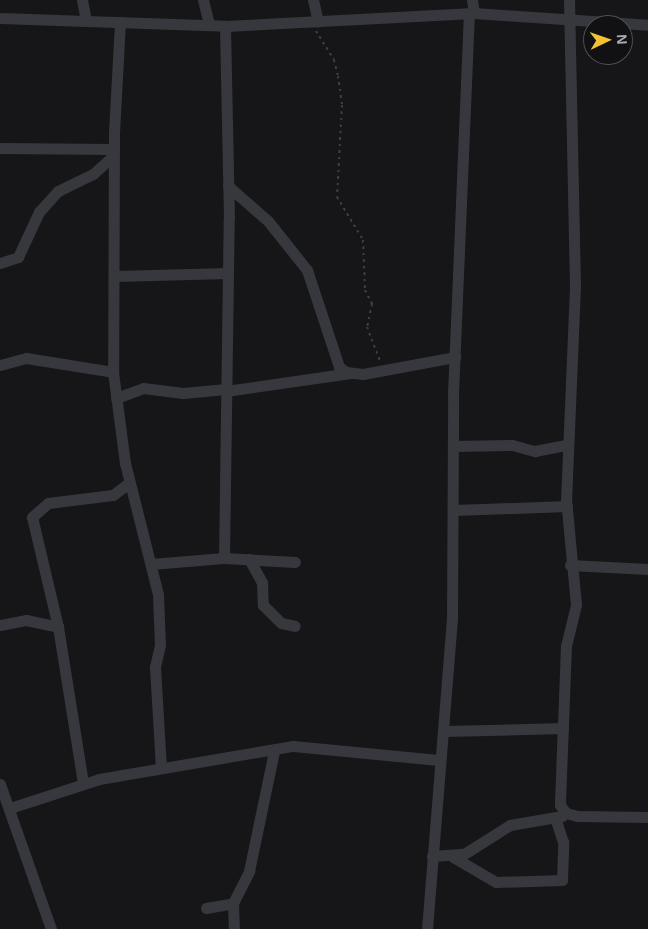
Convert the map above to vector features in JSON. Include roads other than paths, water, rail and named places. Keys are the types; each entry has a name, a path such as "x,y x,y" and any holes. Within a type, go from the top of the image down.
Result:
{"street":[{"path":"82,0 86,21"},
{"path":"203,0 209,24"},
{"path":"313,0 313,21"},
{"path":"427,929 438,760 444,731 454,510 455,356 472,0"},
{"path":"566,813 560,805 566,646 576,605 570,564 567,506 567,445 575,286 570,19 568,0"},
{"path":"0,18 225,26 472,13 648,25"},
{"path":"120,22 114,152 113,372 130,483 158,594 160,645 155,667 161,768"},
{"path":"224,558 228,272 225,26"},
{"path":"0,148 114,152"},
{"path":"0,263 18,257 39,212 58,191 93,174 114,152"},
{"path":"228,186 268,221 307,270 339,367 351,373"},
{"path":"114,276 228,272"},
{"path":"116,398 143,388 183,394 226,390 387,370 455,356"},
{"path":"0,365 26,358 113,372"},
{"path":"454,446 512,444 535,451 567,445"},
{"path":"83,783 58,627 32,517 48,503 113,495 130,483"},
{"path":"454,510 567,506"},
{"path":"151,564 224,558 296,562"},
{"path":"249,559 262,582 263,605 281,623 294,626"},
{"path":"570,564 648,569"},
{"path":"0,625 26,620 58,627"},
{"path":"444,731 564,728"},
{"path":"10,808 83,783 161,768 274,752 293,746 438,760"},
{"path":"234,929 233,903 249,871 274,752"},
{"path":"0,784 51,929"},
{"path":"453,857 510,826 556,820 566,813 648,817"},
{"path":"432,856 453,857 496,882 562,880 563,842 556,820"},
{"path":"206,908 233,903"}]}
